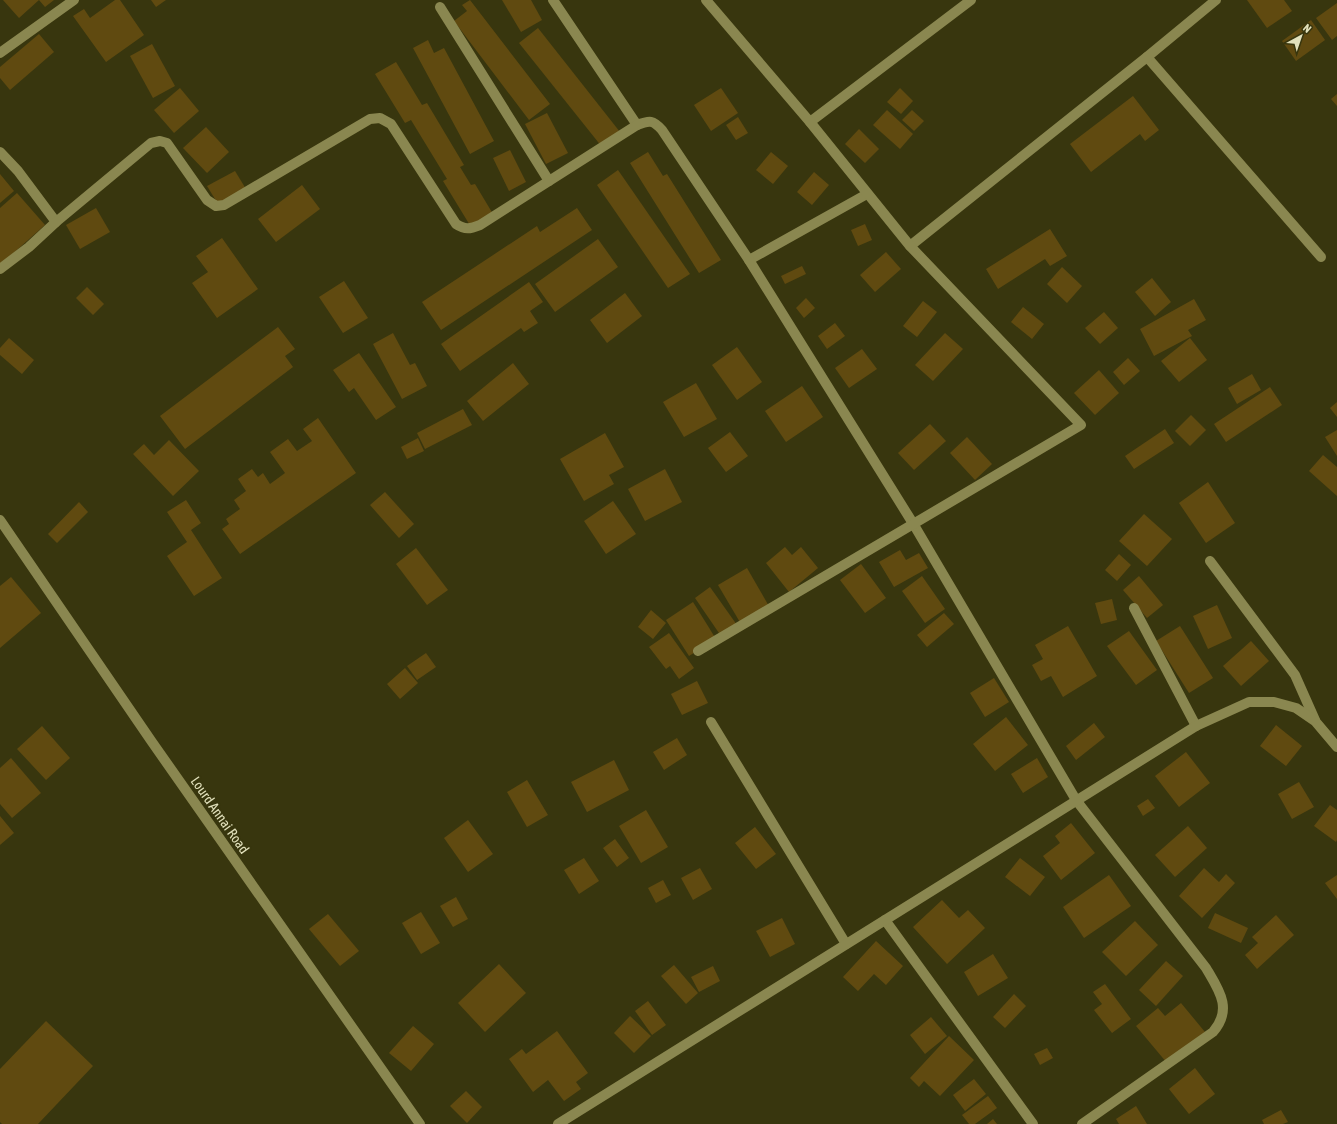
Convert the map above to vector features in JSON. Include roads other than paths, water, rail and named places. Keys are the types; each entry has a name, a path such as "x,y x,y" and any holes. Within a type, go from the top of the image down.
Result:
{"street":[{"path":"0,53 74,0"},
{"path":"553,0 637,125"},
{"path":"698,651 1082,425 910,246 810,122 706,0"},
{"path":"810,122 971,0"},
{"path":"910,246 1216,0"},
{"path":"440,7 549,181"},
{"path":"1147,57 1321,257"},
{"path":"0,269 151,143 155,142 160,141 167,143 207,200 216,206 224,205 370,119 380,118 391,124 456,224 463,228 470,229 480,225 637,125 651,121 657,124 749,260 914,525 1076,800 1206,968 1219,991 1223,1004 1223,1015 1220,1025 1213,1032 1082,1124"},
{"path":"0,152 18,171 56,222"},
{"path":"749,260 867,194"},
{"name":"Lourd Annai Road","path":"0,520 148,737 420,1124"},
{"path":"1210,560 1295,675 1315,721"},
{"path":"1134,608 1196,726"},
{"path":"558,1124 1196,726 1249,702 1274,702 1296,708 1315,721 1337,747"},
{"path":"711,722 846,944"},
{"path":"885,920 1033,1124"}]}
